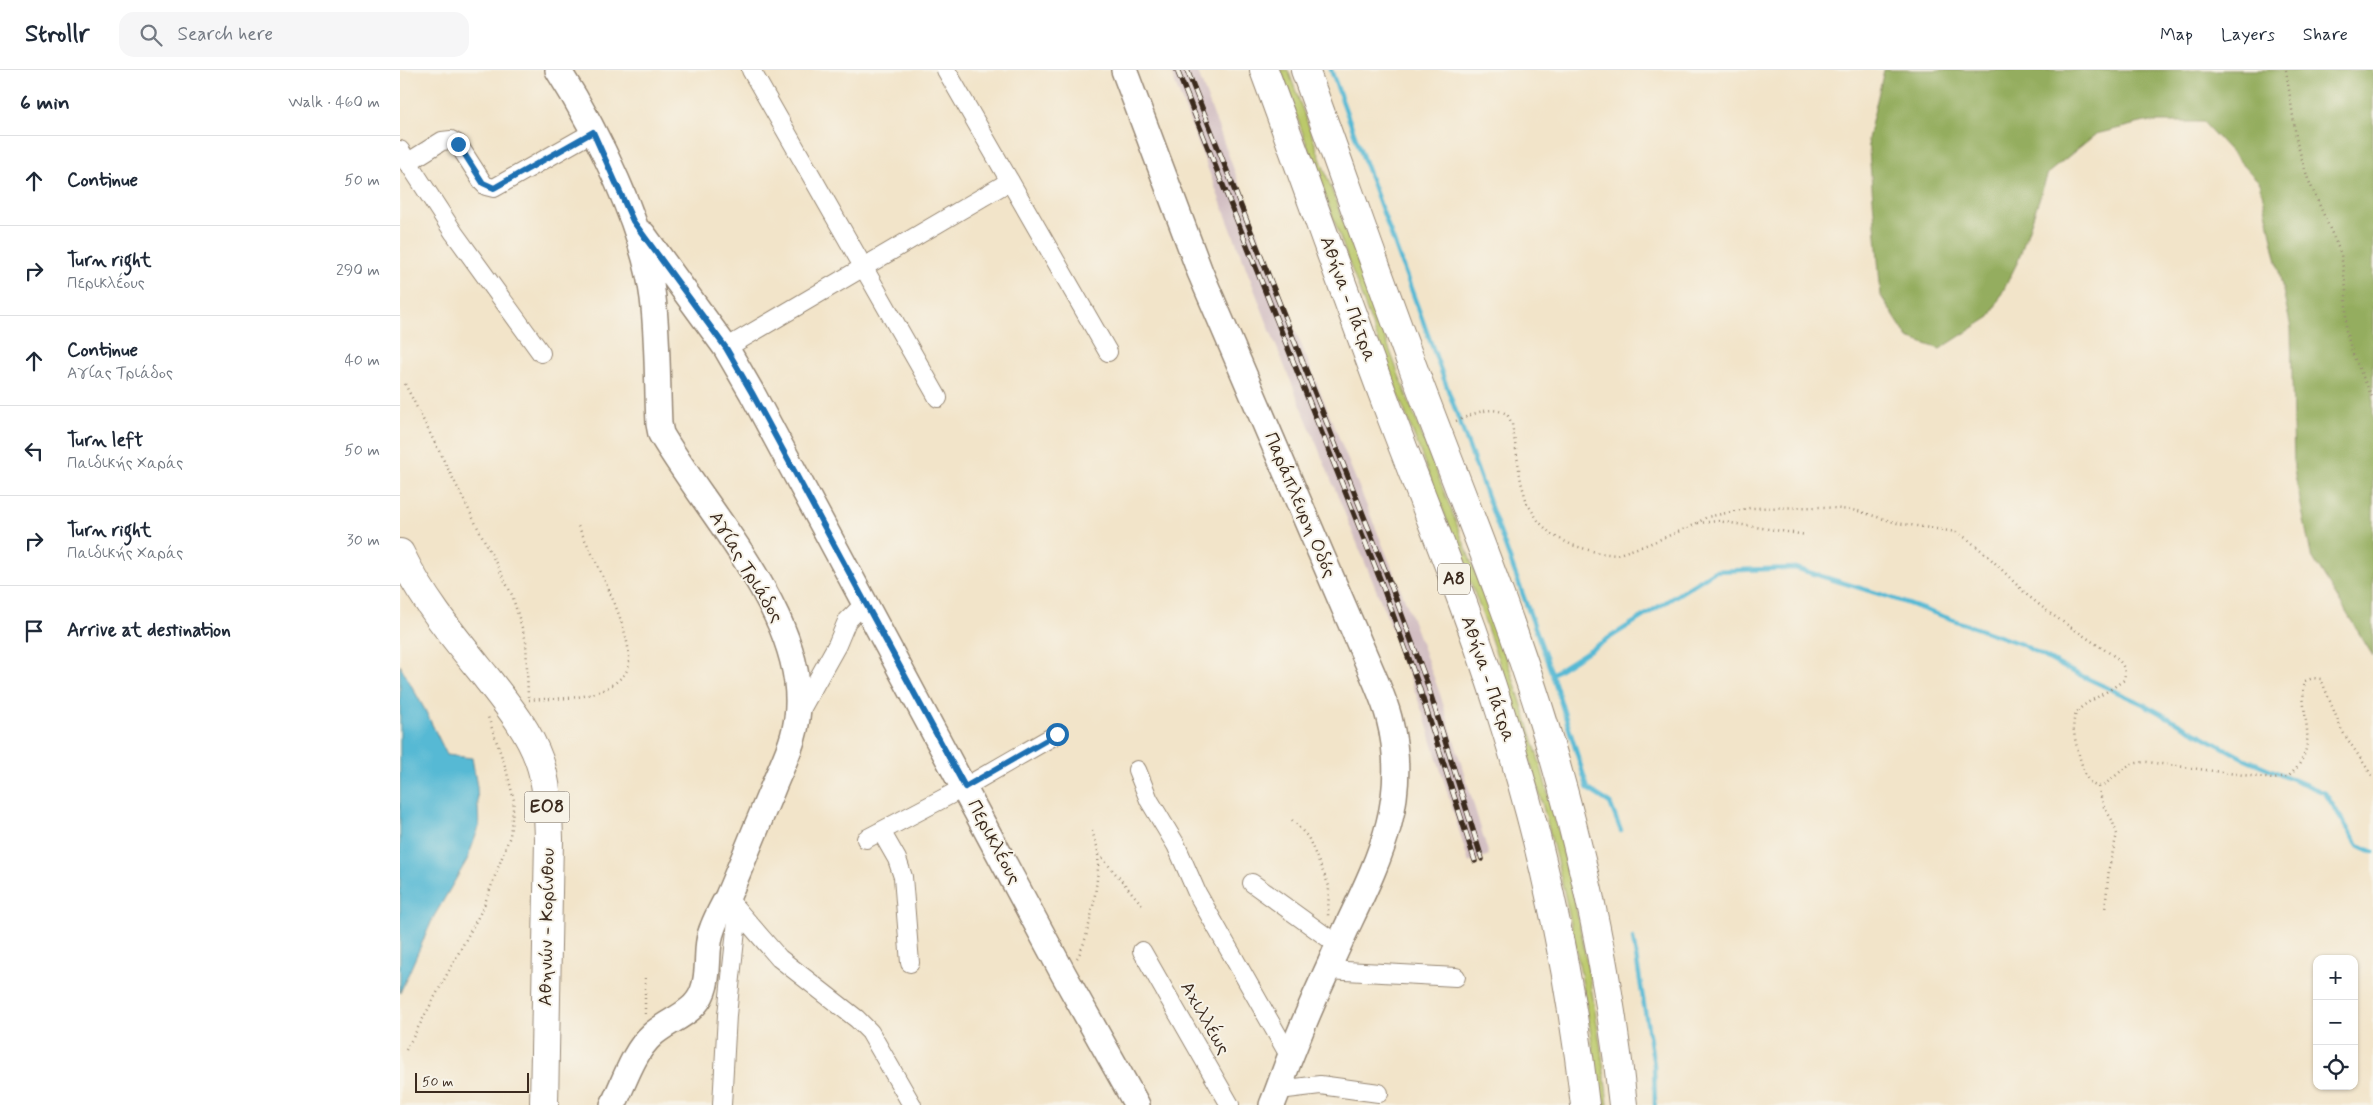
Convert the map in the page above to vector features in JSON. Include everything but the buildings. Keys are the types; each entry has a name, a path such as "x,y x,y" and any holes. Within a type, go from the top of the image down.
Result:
{"main road":[{"name":"Αγίας Τριάδος","path":"558,70 593,132 633,221 653,296 661,434 734,542 782,626 792,654 797,681 798,715 794,735 733,904 709,938 703,991 692,1006 679,1018 651,1035 637,1054 614,1105"},
{"name":"Παράπλευρη Οδός","path":"1124,70 1200,272 1376,682 1389,718 1396,783 1387,836 1378,862 1333,941 1327,970 1290,1057 1275,1098"},
{"name":"Αθήνα - Πάτρα","path":"1264,70 1353,315 1475,637 1510,742 1540,850 1564,962 1577,1036 1585,1105"},
{"name":"Αθήνα - Πάτρα","path":"1305,70 1388,302 1504,605 1546,731 1594,917 1615,1032 1623,1105"},
{"name":"Περικλέους","path":"633,221 726,348 965,787 1064,975 1137,1105"},
{"name":"Αθηνών - Κορίνθου","path":"400,553 421,593 523,710 539,760 547,800 549,839 544,1105"}],"street":[{"path":"751,70 938,398"},
{"path":"946,70 1108,352"},
{"path":"541,353 454,233 403,156 442,141 450,140 458,144 483,183 494,188 593,132"},
{"path":"726,348 1010,181"},
{"path":"798,715 837,645 846,621 865,603"},
{"path":"910,963 903,877 897,859 873,835 965,787 1057,734"},
{"path":"1137,770 1149,800 1176,845 1196,893 1290,1057"},
{"path":"1252,883 1333,941"},
{"path":"722,1105 733,904"},
{"path":"733,904 779,958 870,1032 912,1105"},
{"name":"Αχιλλέως","path":"1142,951 1230,1105"},
{"path":"1327,970 1456,977"},
{"path":"1275,1098 1320,1085 1379,1093"}],"path":[{"path":"2286,70 2290,109 2305,170 2341,254 2346,289 2346,331 2353,355 2373,400"},
{"path":"405,384 515,601 526,641 523,710 599,692 626,672 630,653 628,642 606,583 578,526"},
{"path":"1456,421 1486,410 1498,410 1507,414 1512,424 1521,482 1527,502 1538,522 1552,535 1572,545 1599,553 1616,555 1633,551 1698,523 1707,516 1750,508 1824,507 1858,511 1897,523 1941,529 1966,538 2027,595 2058,619 2118,658 2124,665 2126,672 2124,680 2077,710 2072,721 2074,739 2086,779 2098,787 2104,807 2112,820 2117,834 2109,868 2105,910"},
{"path":"1698,523 1718,521 1806,536"},
{"path":"2098,787 2108,783 2116,772 2133,764 2147,762 2273,779 2288,777 2301,761 2307,744 2308,725 2303,692 2305,681 2313,678 2321,679 2342,731 2373,777"},
{"path":"406,1050 483,908 510,836 514,800 486,708"},
{"path":"1292,820 1308,837 1329,886 1333,941"},
{"path":"1064,975 1084,946 1097,884 1098,853 1092,831"},
{"path":"1098,853 1143,906"},
{"path":"645,978 644,1011 651,1035"}],"shaded area":[{"path":"1170,70 1197,70 1276,283 1407,605 1440,694 1489,855 1469,863 1425,719 1393,631 1271,333"}],"green space":[{"path":"1280,70 1288,70 1400,378 1486,601 1518,691 1545,782 1578,919 1595,1012 1608,1105 1600,1105 1586,1004 1567,903 1542,804 1513,705 1471,583 1379,344"},
{"path":"1884,70 2373,70 2373,656 2311,555 2294,470 2291,328 2260,183 2203,122 2145,122 2096,134 2048,173 2018,261 1990,317 1940,349 1908,338 1881,296 1868,139"}],"water":[{"path":"400,665 447,755 472,758 477,787 479,827 467,860 433,918 400,993"}],"waterway":[{"path":"1331,70 1552,674 1588,789 1610,803 1621,831"},
{"path":"1552,674 1715,571 1795,568 1886,596 2021,644 2069,670 2145,705 2241,757 2325,793 2358,845 2373,852"},
{"path":"1633,938 1654,1065 1655,1105"}],"railway":[{"path":"1177,70 1380,579 1418,684 1475,861"},
{"path":"1187,70 1387,575 1426,680 1482,859"}],"route":[{"path":"458,144 483,183 490,188 494,188 593,132 633,221 726,348 752,393 965,787 1057,734"}]}
